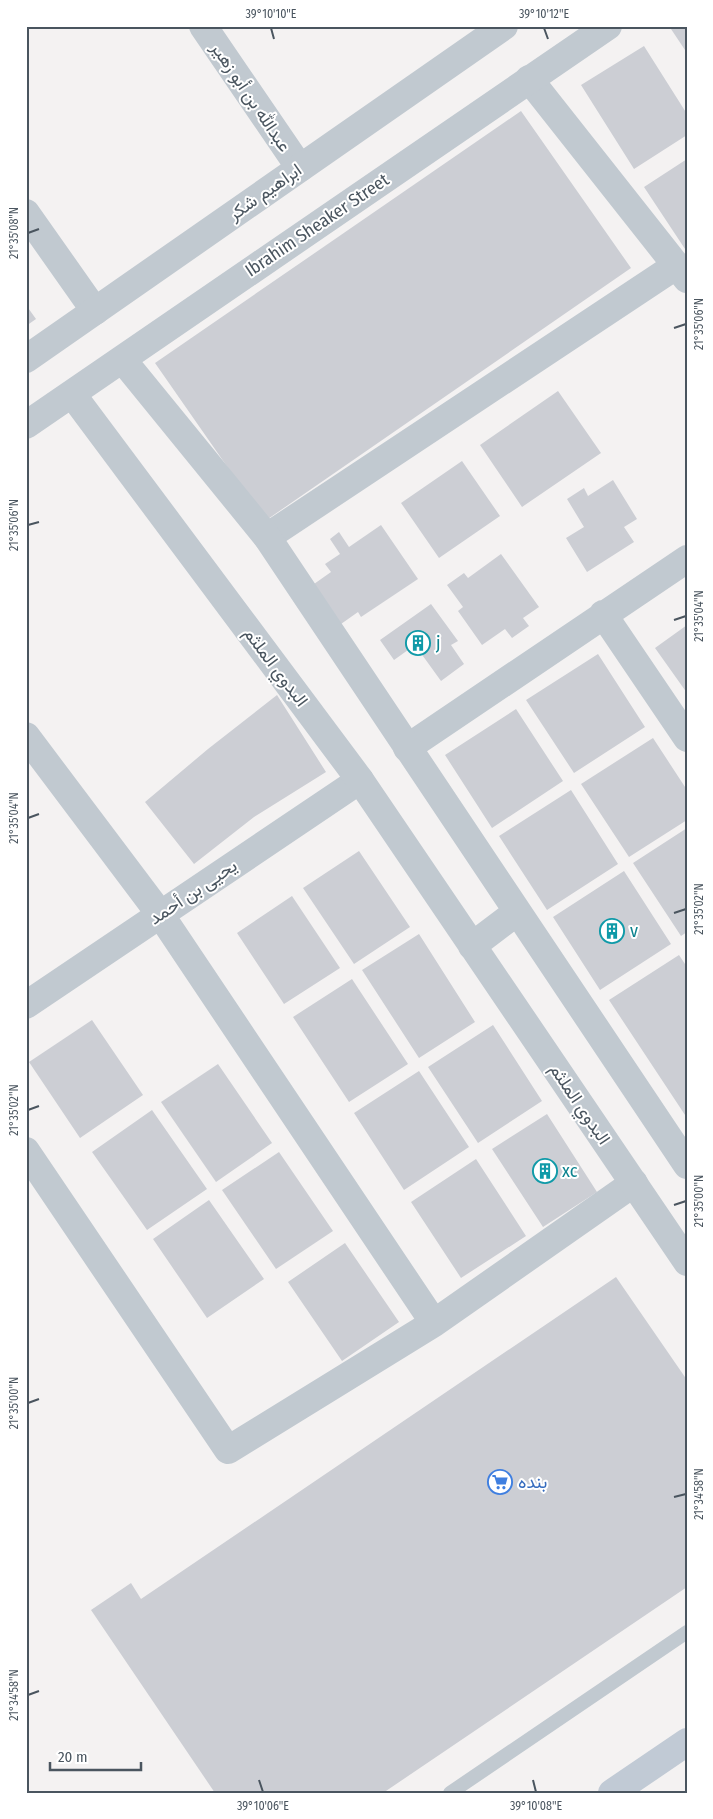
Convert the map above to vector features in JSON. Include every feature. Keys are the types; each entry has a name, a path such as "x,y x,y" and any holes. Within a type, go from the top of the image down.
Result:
{"main road":[{"path":"612,1793 687,1742"}],"street":[{"name":"عبدالله بن أبو زهير","path":"203,26 300,168"},
{"name":"ابراهيم شكر","path":"26,358 504,26"},
{"name":"Ibrahim Sheaker Street","path":"26,425 608,26"},
{"path":"267,537 682,272 529,79"},
{"path":"26,213 95,311"},
{"path":"122,359 267,537 687,1165"},
{"name":"البدوي الملثم","path":"72,394 360,780 687,1262"},
{"path":"407,748 687,559"},
{"path":"604,614 687,738"},
{"path":"26,736 160,914 434,1323"},
{"name":"يحيى بن أحمد","path":"26,1005 360,780"},
{"path":"472,946 517,912"},
{"path":"26,1151 228,1450 434,1323 634,1183"}],"lane":[{"path":"450,1793 687,1632"}],"building":[{"path":"669,26 687,26 687,53"},
{"path":"644,46 687,114 687,135 634,169 581,85"},
{"path":"521,111 631,268 265,521 155,363"},
{"path":"687,159 687,252 644,187"},
{"path":"26,305 36,319 26,326"},
{"path":"558,391 601,453 522,507 480,445"},
{"path":"462,461 500,516 439,558 401,503"},
{"path":"613,480 637,519 624,527 634,542 587,572 566,538 584,527 567,499 584,488 588,496"},
{"path":"381,525 418,579 361,617 358,612 341,624 314,584 331,572 325,564 340,554 330,539 339,532 349,547"},
{"path":"501,554 539,607 523,618 529,626 512,638 505,629 482,645 458,611 463,607 447,585 464,573 468,578"},
{"name":"j","path":"431,604 458,641 451,645 464,664 441,681 415,645 394,660 380,640"},
{"path":"687,625 687,693 655,648"},
{"path":"598,654 645,727 574,773 526,700"},
{"path":"277,695 326,772 254,817 194,864 145,802 208,749"},
{"path":"516,709 563,781 492,828 445,755"},
{"path":"653,738 687,790 687,820 629,857 581,784"},
{"path":"571,790 618,864 547,910 499,836"},
{"path":"687,828 687,932 681,936 633,863"},
{"path":"359,851 410,927 354,964 303,888"},
{"name":"v","path":"624,871 671,944 600,990 553,917"},
{"path":"292,896 340,968 284,1004 237,933"},
{"path":"419,934 475,1022 419,1058 362,970"},
{"path":"679,955 687,967 687,1118 609,1000"},
{"path":"352,979 408,1064 349,1102 293,1017"},
{"path":"92,1020 143,1095 80,1138 29,1062"},
{"path":"493,1025 542,1101 478,1143 428,1067"},
{"path":"218,1064 272,1143 216,1182 161,1102"},
{"path":"419,1071 469,1147 404,1190 354,1113"},
{"path":"152,1110 207,1189 147,1230 92,1152"},
{"name":"xc","path":"547,1114 597,1192 543,1227 492,1149"},
{"path":"279,1152 333,1231 276,1269 222,1190"},
{"path":"476,1159 526,1236 461,1278 411,1202"},
{"path":"209,1200 264,1279 207,1318 153,1239"},
{"path":"345,1243 399,1322 342,1361 288,1282"},
{"name":"بنده","path":"616,1277 687,1380 687,1587 383,1793 215,1793 91,1610 131,1583 141,1599"}],"place":[{"name":"j","path":"418,643"},
{"name":"v","path":"612,931"},
{"name":"xc","path":"545,1171"},
{"name":"بنده","path":"500,1482"}]}
